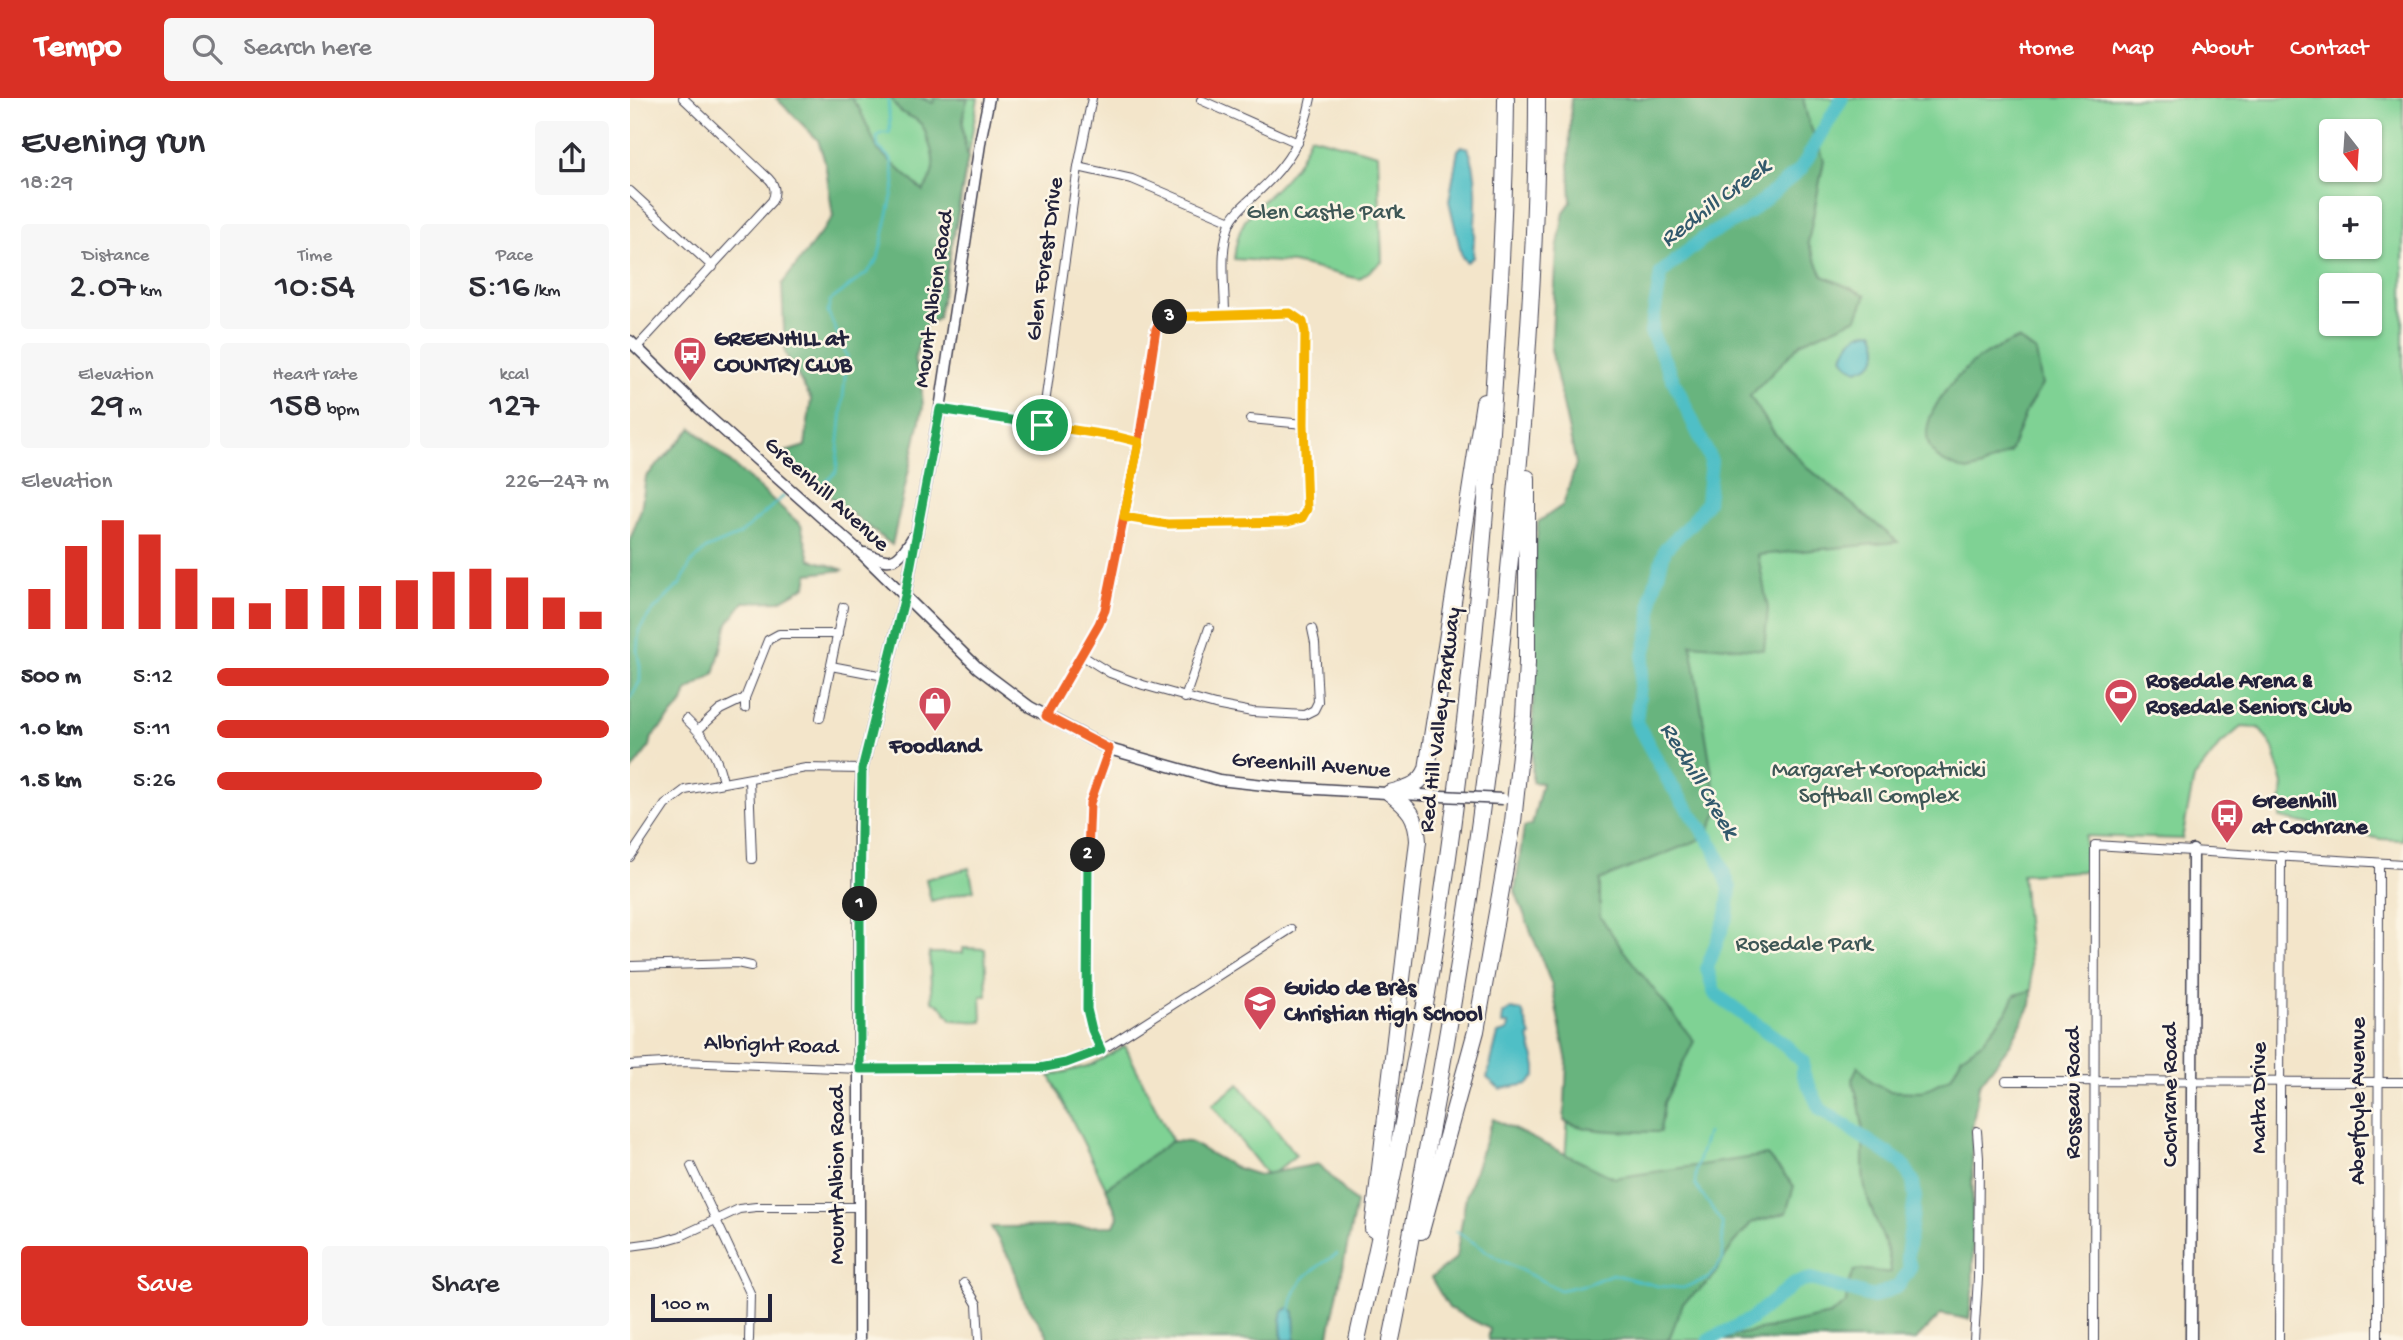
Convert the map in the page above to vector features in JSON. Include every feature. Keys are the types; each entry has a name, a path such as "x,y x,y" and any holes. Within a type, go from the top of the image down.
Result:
{"highway":[{"name":"Red Hill Valley Parkway","path":"1357,1340 1394,1175 1419,1041 1460,768 1481,575 1499,317 1506,98"},
{"path":"1391,1340 1454,1007 1504,634 1522,426 1537,148 1537,98"},
{"path":"1390,793 1414,786 1423,779 1427,769 1486,385 1490,343 1499,317"},
{"path":"1406,1270 1419,1238 1476,1031 1504,879 1509,799 1524,716 1527,663 1527,465 1522,426"},
{"path":"1367,1298 1377,1184 1418,841 1408,807 1390,793"}],"street":[{"path":"633,344 713,267 772,201 775,191 769,179 683,98"},
{"name":"Mount Albion Road","path":"859,1340 859,827 862,769 905,596 940,409 989,98"},
{"name":"Glen Forest Drive","path":"1042,425 1078,167 1092,98"},
{"path":"1225,315 1224,260 1231,221 1279,172 1298,143 1307,123 1311,98"},
{"path":"1201,100 1298,143"},
{"path":"1078,167 1132,179 1231,221"},
{"path":"630,191 713,267"},
{"path":"1046,716 1105,610 1139,442 1156,329 1160,321 1170,317 1290,313 1303,322 1307,509 1302,518 1288,522 1167,524 1124,517"},
{"name":"Greenhill Avenue","path":"633,344 858,550 986,676 1030,707 1109,749 1219,780 1283,787 1509,799"},
{"path":"940,409 1139,442"},
{"path":"1250,419 1304,424"},
{"path":"858,550 887,561 895,559 905,551 916,532"},
{"path":"820,718 843,607"},
{"path":"1185,698 1209,628"},
{"path":"1081,655 1110,673 1185,698 1252,712 1304,715 1314,710 1318,702 1312,629"},
{"path":"745,708 746,698 768,640 779,634 838,634"},
{"path":"831,666 884,676"},
{"path":"698,730 720,710 746,698"},
{"path":"686,719 698,730 718,759 723,782"},
{"path":"1101,1050 1087,1009 1088,843 1090,803 1109,749"},
{"path":"630,856 665,805 685,790 806,768 862,769"},
{"path":"749,779 752,859"},
{"name":"Rosseau Road","path":"2094,1340 2095,845 2193,850"},
{"path":"2193,850 2403,864"},
{"name":"Cochrane Road","path":"2191,1340 2193,850"},
{"name":"Malta Drive","path":"2278,1340 2281,856"},
{"name":"Aberfoyle Avenue","path":"2378,1340 2379,863"},
{"name":"Albright Road","path":"630,1065 681,1062 860,1069 1040,1068 1066,1063 1101,1050 1291,929"},
{"path":"630,967 737,963 751,966"},
{"path":"2006,1082 2403,1082"},
{"path":"1974,1340 1978,1278 1977,1131"},
{"path":"691,1166 750,1293 749,1340"},
{"path":"630,1246 681,1236 739,1209 859,1207"},
{"path":"964,1283 977,1304 979,1340"}],"green space":[{"path":"776,98 851,98 860,110 878,150 923,191 932,172 930,146 921,124 898,110 891,98 921,98 933,103 935,98 968,98 963,128 968,157 938,318 927,324 914,360 921,382 923,407 892,545 776,455 805,446 811,399 785,353 782,284 833,217 825,162 818,140"},
{"path":"825,98 978,98 956,227 862,147"},
{"path":"1571,98 1803,98 1808,120 1824,160 1808,243 1823,276 1866,295 1857,318 1802,342 1750,396 1775,434 1807,467 1898,542 1758,555 1768,609 1764,650 1691,644 1718,811 1706,837 1600,880 1600,916 1694,1041 1664,1103 1660,1132 1599,1130 1564,1121 1567,1062 1552,986 1515,891 1524,827 1532,825 1542,783 1532,782 1535,558 1538,522 1563,505 1576,464 1551,349 1557,250 1564,212 1571,202"},
{"path":"1747,98 2403,98 2403,840 2381,839 2280,818 2283,784 2273,748 2259,728 2241,727 2220,745 2194,778 2182,839 2085,836 2085,871 2022,874 2031,1005 2011,1043 1979,1085 1972,1129 1973,1285 1969,1319 1941,1314 1916,1340 1553,1340 1580,936 1749,387"},
{"name":"Glen Castle Park","path":"1310,136 1378,154 1382,262 1359,279 1293,263 1234,259 1241,228 1247,217 1295,166"},
{"path":"2018,339 2036,352 2042,385 2027,409 2010,452 1982,467 1967,471 1937,457 1929,445 1927,431 1931,416 1949,386 1973,363"},
{"path":"692,428 801,525 810,559 844,570 808,574 806,586 780,601 744,602 728,623 714,674 687,691 683,703 652,737 650,746 630,772 630,540 641,509 646,477"},
{"path":"969,868 974,890 931,901 926,879"},
{"path":"963,948 985,949 987,996 981,996 982,1022 952,1020 941,1006 932,1001 929,953 963,953"},
{"path":"2032,990 2031,1005 2011,1043 1979,1085 1972,1129 1973,1285 1969,1319 1941,1314 1916,1340 1724,1340 1830,1315 1846,1303 1847,1287 1854,1271 1891,1272 1890,1261 1864,1181 1862,1126 1852,1079 1858,1066 1871,1081 1889,1091 1921,1092 1951,1077 1962,1056 1983,1041 2008,1010 2015,995"},
{"path":"1125,1046 1172,1141 1106,1188 1050,1076 1091,1065"},
{"path":"1239,1084 1296,1155 1269,1177 1212,1105"},
{"path":"1493,1119 1614,1178 1767,1155 1794,1186 1786,1213 1751,1223 1732,1246 1711,1280 1683,1303 1669,1339 1488,1340 1490,1329 1449,1308 1431,1278 1456,1258 1466,1196"},
{"path":"1172,1141 1190,1142 1234,1167 1259,1175 1319,1164 1356,1203 1328,1340 1294,1340 1294,1313 1289,1308 1283,1312 1282,1340 1047,1340 1047,1334 1024,1300 1012,1263 991,1227 1114,1226 1118,1217 1106,1188"}],"water":[{"path":"1462,146 1468,148 1472,160 1476,188 1473,257 1467,262 1462,257 1449,201 1458,150"},
{"path":"1873,331 1878,345 1877,356 1870,364 1857,370 1848,365 1843,357 1847,346 1857,335"},
{"path":"1511,1009 1522,1011 1531,1036 1529,1037 1536,1076 1528,1084 1500,1089 1487,1078 1498,1034 1508,1031 1509,1024 1502,1024 1503,1014"},
{"path":"1289,1308 1294,1312 1295,1337 1294,1340 1282,1340 1283,1311"}],"waterway":[{"path":"822,485 836,472 847,356 828,312 830,301 868,272 878,259 895,183 891,159 878,147 877,136 890,131 888,98"},
{"name":"Redhill Creek","path":"1709,1340 1751,1319 1795,1283 1811,1279 1873,1297 1898,1286 1910,1268 1907,1255 1915,1197 1913,1181 1902,1163 1820,1109 1803,1073 1803,1062 1784,1044 1715,994 1707,968 1727,915 1730,888 1714,847 1669,782 1636,722 1643,659 1650,631 1652,595 1665,549 1693,521 1707,502 1711,461 1651,332 1661,273 1705,237 1748,213 1801,169 1842,98"},
{"path":"630,699 640,681 637,651 639,630 649,615 681,583 691,563 706,549 739,535 784,496"},
{"path":"1456,1231 1497,1258 1560,1290 1588,1284 1612,1274 1658,1286 1683,1288 1709,1278 1723,1259 1722,1223 1695,1184 1696,1168 1707,1133"},
{"path":"1290,1310 1296,1290 1306,1276 1337,1254"}],"place":[{"name":"GREENHILL at COUNTRY CLUB","path":"690,383"},
{"name":"Rosedale Arena & Rosedale Seniors Club","path":"2121,725"},
{"name":"Foodland","path":"935,733"},
{"name":"Greenhill at Cochrane","path":"2227,845"},
{"name":"Guido de Brès Christian High School","path":"1260,1032"}],"route":[{"path":"1042,425 940,409 905,596 862,769 859,827 860,1069 1040,1068 1066,1063 1101,1050 1087,1009 1088,843 1090,803 1109,749 1046,716 1105,610 1139,442 1156,329 1160,321 1170,317 1290,313 1303,322 1307,509 1302,518 1288,522 1167,524 1124,517 1139,442 1042,425"}],"park label":[{"name":"Margaret Koropatnicki Softball Complex","path":"1879,784"},
{"name":"Rosedale Park","path":"1804,945"}]}
